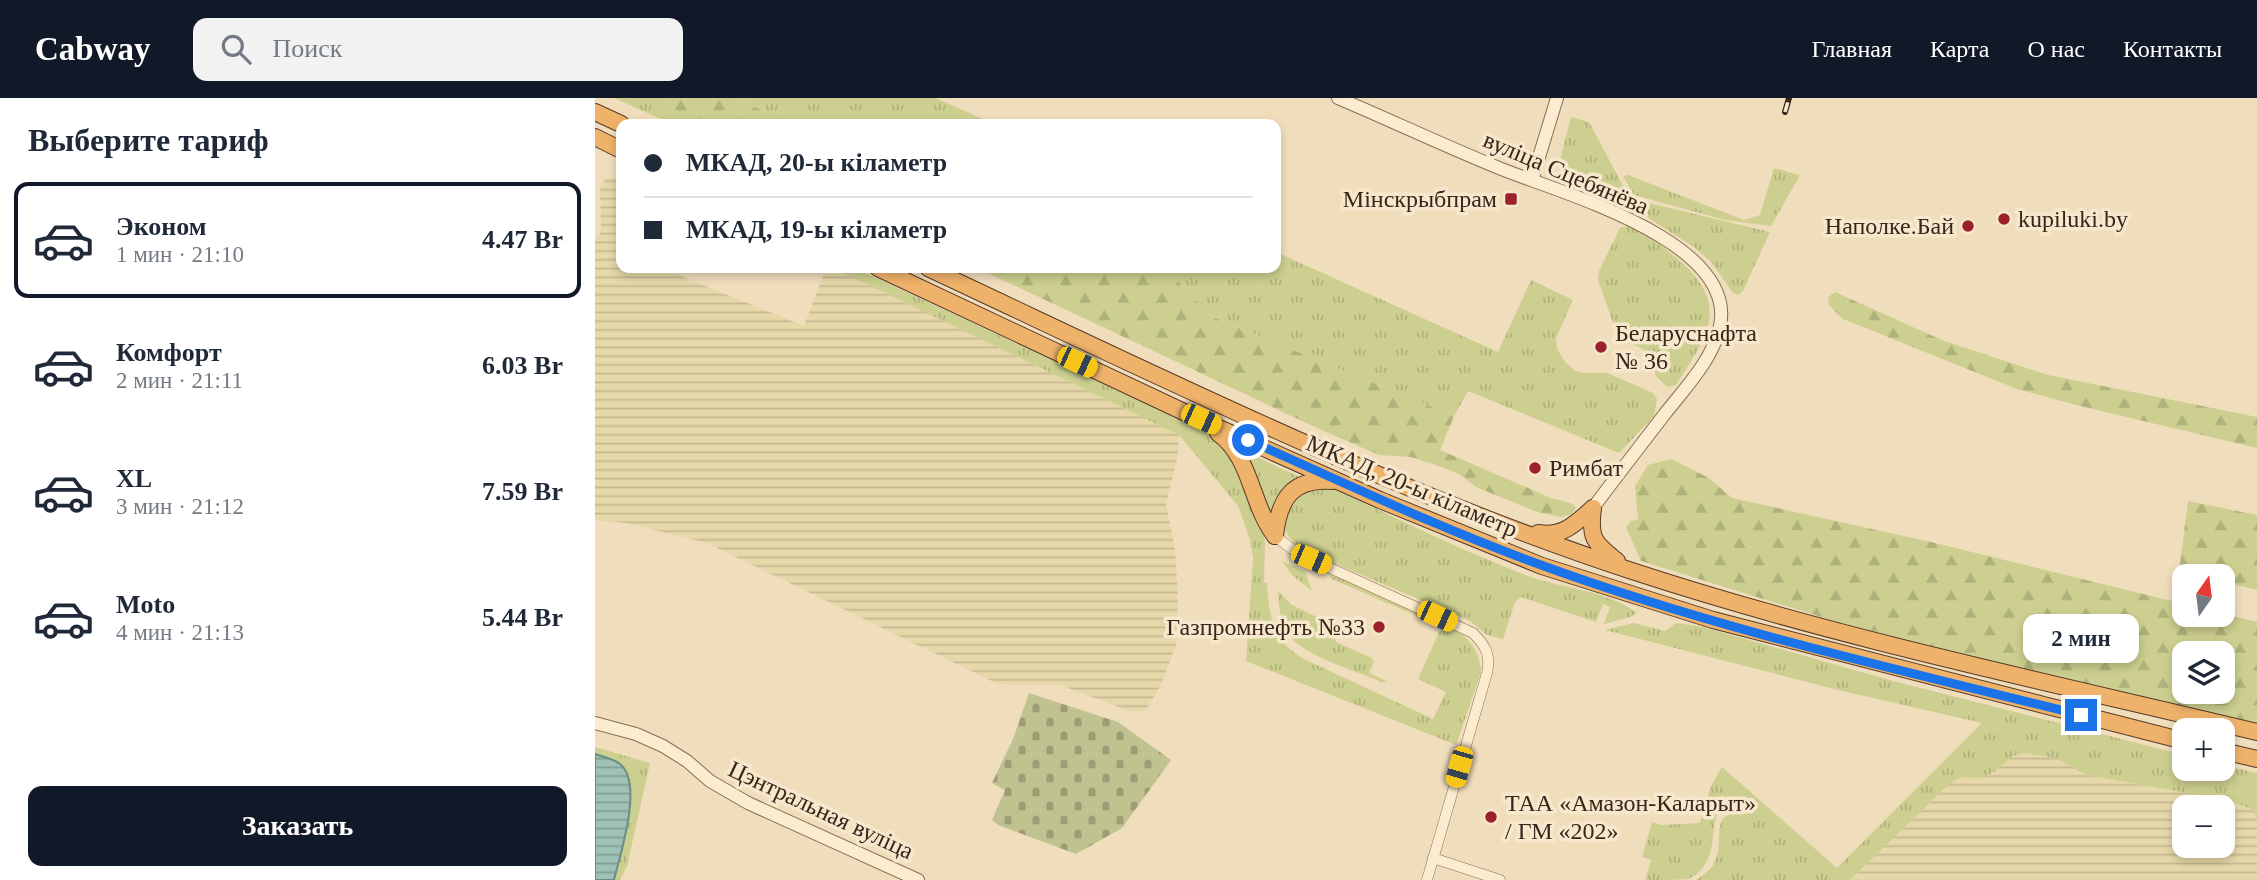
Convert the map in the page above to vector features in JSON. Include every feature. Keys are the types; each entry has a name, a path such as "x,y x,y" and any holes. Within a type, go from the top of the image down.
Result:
{"highway":[{"path":"595,112 616,122"},
{"path":"595,137 616,148"},
{"name":"МКАД, 20-ы кіламетр","path":"889,273 1201,419 1454,532 1568,574 1713,620 2172,738"},
{"name":"МКАД, 20-ы кіламетр","path":"939,273 1278,431 1422,494 1630,570 1816,625 2257,732"},
{"path":"1201,419 1231,442 1241,458 1266,523 1275,536"},
{"path":"1275,536 1280,508 1291,493 1311,481 1343,482"},
{"path":"1511,528 1547,534 1558,533 1572,527 1593,508"},
{"path":"1593,508 1591,525 1594,540 1630,570"},
{"path":"2235,754 2257,759"}],"street":[{"name":"вуліца Сцебянёва","path":"1338,98 1500,169 1616,212 1645,227 1693,260 1706,273 1719,295 1722,311 1720,330 1697,372 1593,508"},
{"path":"1532,180 1557,98"},
{"path":"1275,536 1297,554 1473,633 1489,653 1487,673 1427,880"},
{"name":"Цэнтральная вуліца","path":"595,723 636,734 656,743 748,803 918,880"},
{"path":"1433,858 1500,880"}],"shaded area":[{"path":"606,178 616,178 616,273 674,273 804,326 824,273 845,273 1179,435 1178,455 1166,504 1175,548 1178,600 1176,645 1161,685 1145,711 1132,712 1060,685 998,684 707,543 626,523 595,520 595,240 600,234 601,224 600,188"},
{"path":"2024,753 2055,758 2087,775 2198,795 2172,795 2172,858 2235,858 2235,803 2249,808 2254,811 2257,820 2257,880 1850,880 1948,785 1960,777 1982,778 2013,756"}],"green space":[{"path":"614,98 667,98 677,119 661,119"},
{"path":"667,98 736,98 780,119 677,119"},
{"path":"736,98 936,98 983,119 780,119"},
{"path":"1571,117 1589,122 1628,195 1625,199 1577,183 1563,171 1559,163"},
{"path":"1774,168 1799,177 1771,226 1725,220 1634,195 1623,176 1628,175 1744,220 1760,215"},
{"path":"1636,200 1770,232 1743,291 1738,295 1733,293 1711,262 1694,247 1631,207"},
{"path":"1628,226 1652,238 1691,272 1703,288 1709,303 1706,333 1676,385 1667,387 1656,376 1647,351 1618,337 1598,280 1599,271 1620,228"},
{"path":"1281,254 1498,352 1531,280 1573,300 1556,338 1557,349 1565,362 1574,370 1583,373 1607,373 1653,393 1657,399 1654,416 1619,453 1468,391 1454,416 1210,316 1178,281 1166,273 1281,273"},
{"path":"844,273 866,273 1212,435 1227,447 1261,522 1265,540 1264,582 1267,583 1271,617 1279,636 1293,652 1433,719 1446,692 1418,679 1439,632 1448,625 1461,633 1471,644 1478,657 1481,672 1456,745 1246,661 1253,558 1250,539 1238,506 1179,435"},
{"path":"988,273 1166,273 1178,281 1210,316 1454,416 1440,450 1576,507 1572,514 1561,517 1537,512 1476,487 1459,474 1433,464 1411,457 1379,455"},
{"path":"1835,292 1944,341 2048,375 2257,417 2257,448 2017,389 1843,319 1829,305 1828,297"},
{"path":"1259,458 1304,479 1289,485 1279,494 1270,522 1247,466 1251,459"},
{"path":"1671,459 1709,478 1732,498 1931,542 2172,601 2172,627 2235,627 2235,617 2257,622 2257,724 2133,697 1834,621 1641,561 1626,527 1631,521 1638,520 1635,486 1648,465"},
{"path":"1323,484 1499,565 1539,580 1611,599 1637,613 1604,624 1610,607 1603,604 1596,622 1521,597 1515,602 1503,639 1487,635 1470,621 1303,550 1293,542 1286,532 1284,521 1289,503 1301,491"},
{"path":"2188,501 2257,515 2257,590 2235,585 2235,564 2180,564"},
{"path":"1282,561 1305,571 1312,591 1292,575"},
{"path":"1329,573 1424,614 1426,620 1330,578"},
{"path":"1278,591 1292,605 1332,624 1336,642 1372,658 1374,662 1369,673 1388,682 1331,662 1295,642 1283,624"},
{"path":"1634,623 1665,631 1676,623 1703,627 1893,681 2172,752 2172,781 2235,781 2235,768 2257,773 2257,820 2249,808 2235,803 2235,795 2198,795 2087,775 2055,758 2024,753 2013,756 1982,778 1960,777 1948,785 1850,880 1696,880 1713,865 1724,818 1741,810 1735,798 1718,813 1712,847 1701,870 1689,879 1645,880 1651,860 1642,857 1652,822 1662,825 1700,823 1711,786 1722,767 1837,868 1982,723 1838,690 1605,630"},
{"path":"1029,693 1118,722 1171,760 1122,828 1076,854 998,825 992,820 1005,790 992,783 1013,739"},
{"path":"595,747 650,763 627,866 620,880 614,880 631,806 620,764 595,754"}],"water":[{"path":"595,754 620,764 627,773 630,787 628,820 614,880 595,880"}],"railway":[{"path":"1785,112 1789,98"}],"place":[{"name":"Мінскрыбпрам","path":"1511,199"},
{"name":"kupiluki.by","path":"2004,219"},
{"name":"Наполке.Бай","path":"1968,226"},
{"name":"Беларуснафта № 36","path":"1601,347"},
{"name":"Римбат","path":"1535,468"},
{"name":"Газпромнефть №33","path":"1379,627"},
{"name":"ТАА «Амазон-Каларыт» / ГМ «202»","path":"1491,817"}],"route":[{"path":"1248,440 1454,532 1542,566 1713,620 2081,715"}]}
